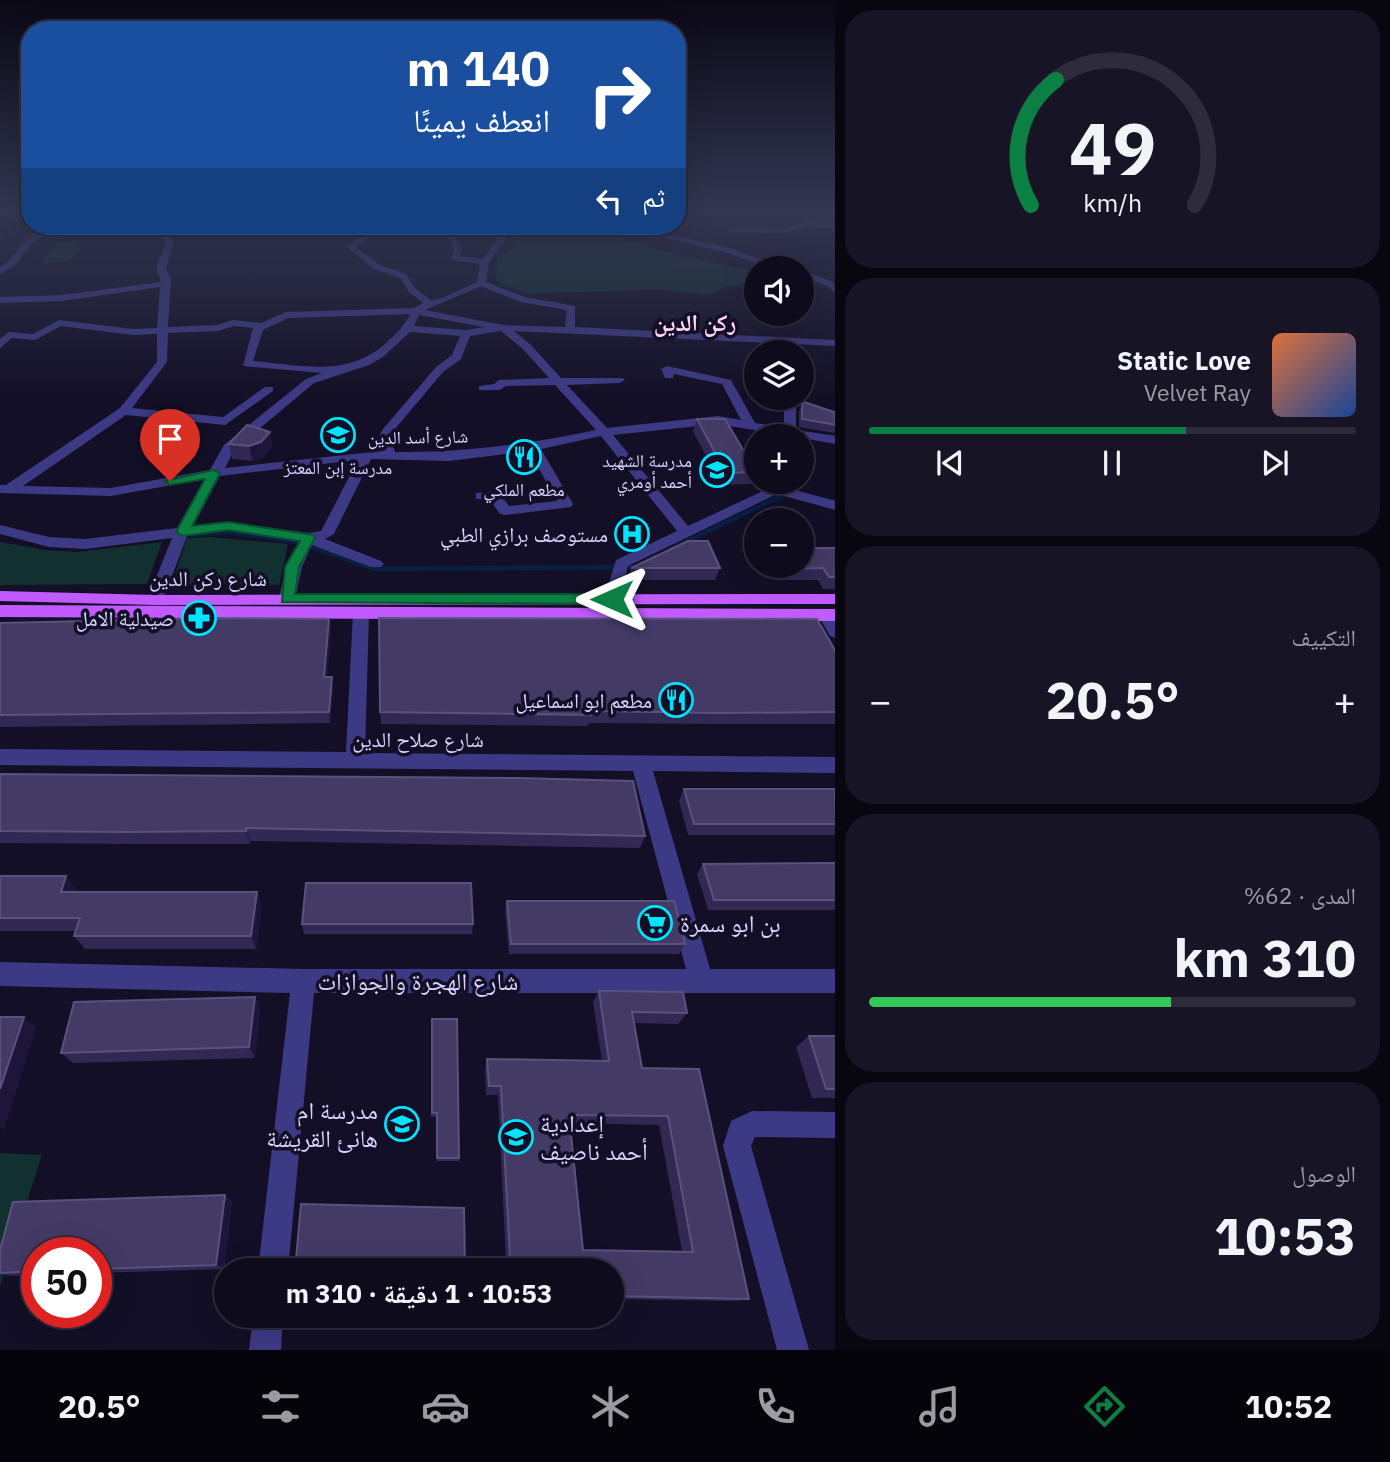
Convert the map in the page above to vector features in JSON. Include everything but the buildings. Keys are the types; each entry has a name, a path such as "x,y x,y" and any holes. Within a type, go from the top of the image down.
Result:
{"main road":[{"name":"شارع ركن الدين","path":"0,596 155,600 835,599"},
{"name":"شارع ركن الدين","path":"0,611 831,615"}],"street":[{"path":"3,493 124,411 162,362 166,284 162,272"},
{"path":"391,272 403,276 412,290 429,303"},
{"path":"481,283 483,272"},
{"path":"814,278 830,284 835,290"},
{"path":"155,600 183,532 229,448 310,381 379,355 408,329 416,311 429,303 445,300 481,283 523,300 572,308 570,330"},
{"path":"0,300 62,298 166,284"},
{"path":"336,372 247,364 258,328 286,315 416,311 503,328 791,340"},
{"path":"0,345 9,335 36,337 59,323 133,332 218,328 233,323 263,326"},
{"path":"408,329 466,333 503,328 527,348 604,432 686,533"},
{"path":"389,454 385,436 396,415 417,398 439,366 457,357 466,333"},
{"path":"814,342 835,343"},
{"path":"669,376 667,369 727,382 729,394 741,405 749,424"},
{"path":"483,388 500,387 499,383 619,380"},
{"path":"124,411 225,421 269,389"},
{"name":"شارع أسد الدين","path":"3,493 111,492 214,473 367,455 449,457 533,447 604,432 718,420 749,424"},
{"name":"شارع أسد الدين","path":"814,435 835,440"},
{"path":"481,496 494,494 505,511 566,504 533,447"},
{"path":"287,599 292,567 306,542 327,534 367,455"},
{"path":"612,599 619,568 759,494"},
{"path":"801,494 835,506"},
{"path":"0,529 49,542 85,544 228,526 306,542 376,564"},
{"path":"355,761 362,613"},
{"path":"831,615 835,632"},
{"name":"شارع صلاح الدين","path":"0,757 835,765"},
{"path":"641,763 701,981"},
{"name":"شارع الهجرة والجوازات","path":"0,974 303,981 835,981"},
{"path":"274,1258 303,981"},
{"path":"793,1350 737,1146 741,1131 752,1124 835,1125"},
{"path":"265,1350 267,1328"}],"green space":[{"path":"496,272 744,272 744,285 727,286 707,295 658,289 528,294 496,281"},
{"path":"210,537 288,544 279,585 172,584 187,538"},
{"path":"0,542 45,550 77,552 162,542 147,584 0,585"},
{"path":"0,1153 42,1155 0,1286"}],"waterway":[{"path":"671,549 785,494"},
{"path":"191,535 227,532 297,542 375,569 634,567"}],"place":[{"name":"مدرسة إبن المعتز","path":"338,435"},
{"name":"مطعم الملكي","path":"524,457"},
{"name":"مدرسة الشهيد أحمد أومري","path":"717,470"},
{"name":"مستوصف برازي الطبي","path":"632,534"},
{"name":"صيدلية الامل","path":"199,618"},
{"name":"مطعم ابو اسماعيل","path":"676,700"},
{"name":"بن ابو سمرة","path":"655,923"},
{"name":"مدرسة ام هانئ القريشة","path":"402,1124"},
{"name":"إعدادية أحمد ناصيف","path":"516,1137"}],"district":[{"name":"ركن الدين","path":"695,322"}],"route":[{"path":"170,481 214,473 183,532 228,526 309,538 292,567 287,599 612,599"}]}
